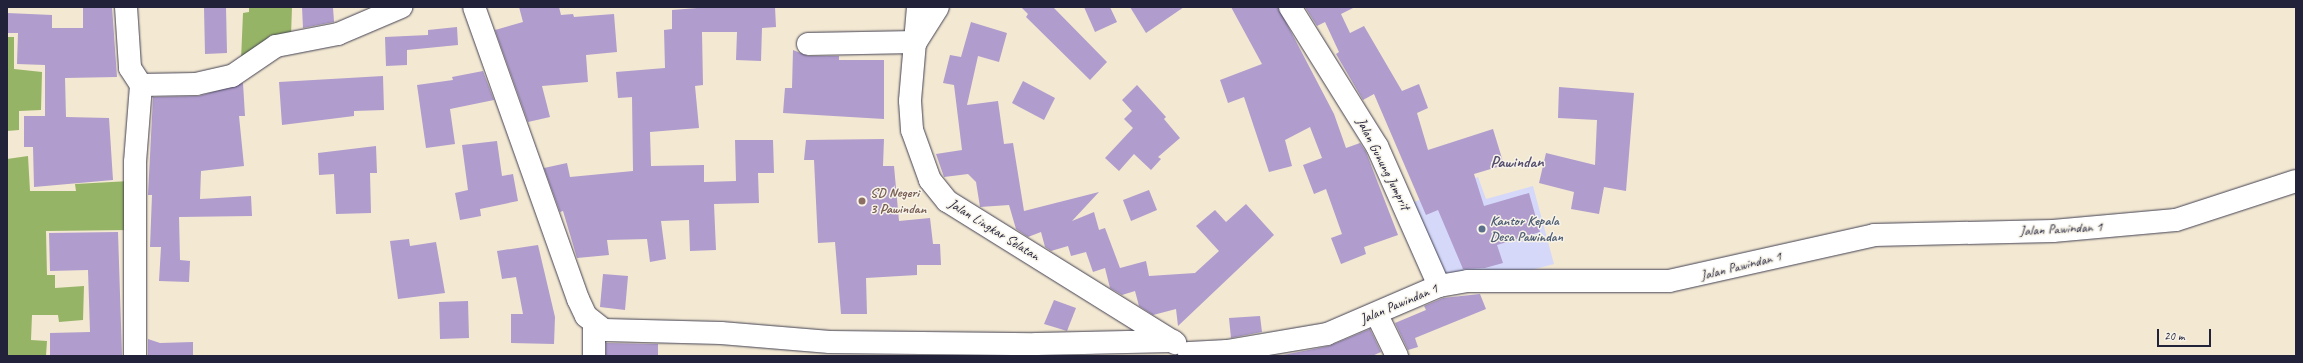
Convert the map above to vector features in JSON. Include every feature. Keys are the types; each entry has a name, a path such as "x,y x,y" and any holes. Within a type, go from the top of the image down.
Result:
{"street":[{"path":"126,7 130,68 142,85 135,162 135,356"},
{"path":"142,85 196,84 232,76 276,46 338,34 401,7"},
{"path":"474,7 578,299 594,325 594,356"},
{"name":"Jalan Lingkar Selatan","path":"918,7 910,101 912,130 930,180 947,201 1185,350"},
{"path":"808,44 916,42 938,7"},
{"name":"Jalan Gunung Jumprit","path":"1290,7 1378,146 1439,286"},
{"name":"Jalan Pawindan 1","path":"594,325 604,330 721,332 830,342 1036,344 1227,351 1327,334 1377,315 1439,286 1468,281 1669,281 1874,235 2053,232 2169,221 2296,181"},
{"path":"1377,315 1397,356"}],"shaded area":[{"name":"Kantor Kepala Desa Pawindan","path":"1478,177 1486,199 1533,186 1554,264 1497,279 1445,277 1409,204"}],"green space":[{"path":"249,7 292,7 291,36 271,35 241,60 243,13 249,12"},
{"path":"7,37 14,37 14,69 42,72 41,110 19,111 19,130 7,131"},
{"path":"28,156 30,191 76,191 75,184 130,181 129,230 46,231 47,275 55,275 55,288 84,286 83,320 59,322 58,315 32,315 31,340 47,341 46,356 7,356 7,159"}],"building":[{"path":"83,7 112,7 117,77 65,78 66,117 109,118 113,180 34,187 33,147 24,147 24,116 45,116 45,65 17,64 18,33 7,33 7,13 52,15 52,28 83,28"},
{"path":"204,7 226,7 227,53 205,54"},
{"path":"302,7 333,7 334,22 303,28"},
{"path":"519,7 559,7 561,15 573,14 574,17 614,14 617,52 586,55 588,82 542,86 550,117 528,122 495,30 523,22"},
{"path":"710,7 775,7 776,27 762,28 761,61 736,60 737,32 702,32 703,85 695,86 699,128 650,132 651,166 704,165 704,182 736,181 735,140 773,140 774,173 758,173 759,203 714,204 716,250 690,251 689,220 661,221 666,259 650,262 647,239 607,240 609,255 577,258 563,211 560,212 544,168 567,163 570,177 633,171 632,97 618,98 616,72 665,68 664,30 672,29 672,10"},
{"path":"1021,7 1053,7 1107,62 1090,80 1026,17 1028,14"},
{"path":"1084,7 1110,7 1117,22 1095,32"},
{"path":"1130,7 1184,7 1146,33"},
{"path":"1231,7 1278,7 1334,114 1346,148 1360,143 1366,152 1398,235 1364,247 1366,254 1341,264 1331,238 1342,234 1326,189 1314,194 1303,165 1322,158 1310,127 1285,140 1292,166 1269,172 1244,97 1228,103 1220,80 1262,64"},
{"path":"1305,7 1355,7 1341,14 1350,33 1364,26 1402,91 1419,84 1428,108 1417,113 1428,150 1493,129 1504,165 1474,174 1484,206 1529,193 1540,232 1497,245 1503,263 1485,268 1463,269 1438,210 1426,215 1374,94 1363,100 1336,54 1339,52 1325,22 1317,26"},
{"path":"971,22 1007,33 999,62 978,56 967,105 998,101 1004,144 1013,143 1024,211 1099,192 1072,221 1094,212 1099,230 1105,228 1120,268 1146,261 1149,276 1195,273 1219,251 1196,226 1215,210 1226,222 1246,204 1274,235 1178,326 1176,309 1153,315 1139,306 1135,291 1122,295 1110,288 1105,268 1093,272 1086,252 1071,256 1068,246 1051,251 1045,247 1041,232 1028,237 1016,229 1009,205 980,207 976,182 968,174 944,177 936,154 962,150 954,85 943,83 950,55 961,57"},
{"path":"457,27 458,45 407,50 407,65 386,66 385,37 428,35 428,30"},
{"path":"793,50 808,56 839,56 839,60 884,60 884,119 783,113 785,88 792,88"},
{"path":"483,71 494,100 450,109 455,144 426,148 417,85 453,80 452,77"},
{"path":"383,76 384,110 354,111 354,116 282,125 279,82"},
{"path":"1023,81 1055,98 1044,120 1012,103"},
{"path":"243,83 245,116 239,116 244,166 201,171 200,199 251,196 252,216 179,217 180,260 190,261 189,282 159,281 161,247 150,247 152,195 148,195 153,97 199,96"},
{"path":"1137,85 1166,117 1164,119 1180,138 1158,157 1161,159 1151,170 1134,154 1119,171 1105,158 1133,128 1124,119 1132,111 1122,100"},
{"path":"1559,87 1634,93 1626,191 1604,187 1599,214 1571,209 1574,192 1539,183 1546,153 1595,165 1597,120 1558,118"},
{"path":"884,139 883,166 894,166 899,221 930,218 933,244 940,244 941,265 917,265 917,275 866,278 867,314 841,314 835,242 818,243 814,160 804,160 806,140"},
{"path":"497,141 502,176 513,174 518,201 480,209 481,216 460,220 455,193 468,190 462,145"},
{"path":"376,146 377,173 370,173 371,213 336,214 334,174 319,175 318,153"},
{"path":"1149,190 1157,210 1131,221 1123,200"},
{"path":"118,232 122,356 50,355 50,333 90,332 88,270 50,271 49,233"},
{"path":"409,239 410,246 436,242 445,293 398,299 390,241"},
{"path":"538,245 555,317 554,344 511,343 511,314 523,314 516,277 502,279 497,251"},
{"path":"603,274 628,276 625,310 600,307"},
{"path":"1480,294 1486,309 1415,338 1418,347 1408,350 1395,323 1426,310 1424,306 1443,298"},
{"path":"1054,300 1076,308 1067,331 1044,324"},
{"path":"468,301 469,338 440,339 439,302"},
{"path":"1260,316 1262,332 1231,338 1229,318"},
{"path":"1370,329 1381,352 1372,356 1278,356 1329,346"},
{"path":"148,339 160,343 193,342 193,356 148,356"},
{"path":"606,343 658,344 658,356 606,356"}],"place":[{"name":"SD Negeri 3 Pawindan","path":"862,201"},
{"name":"Kantor Kepala Desa Pawindan","path":"1482,229"}],"district":[{"name":"Pawindan","path":"1517,162"}]}
